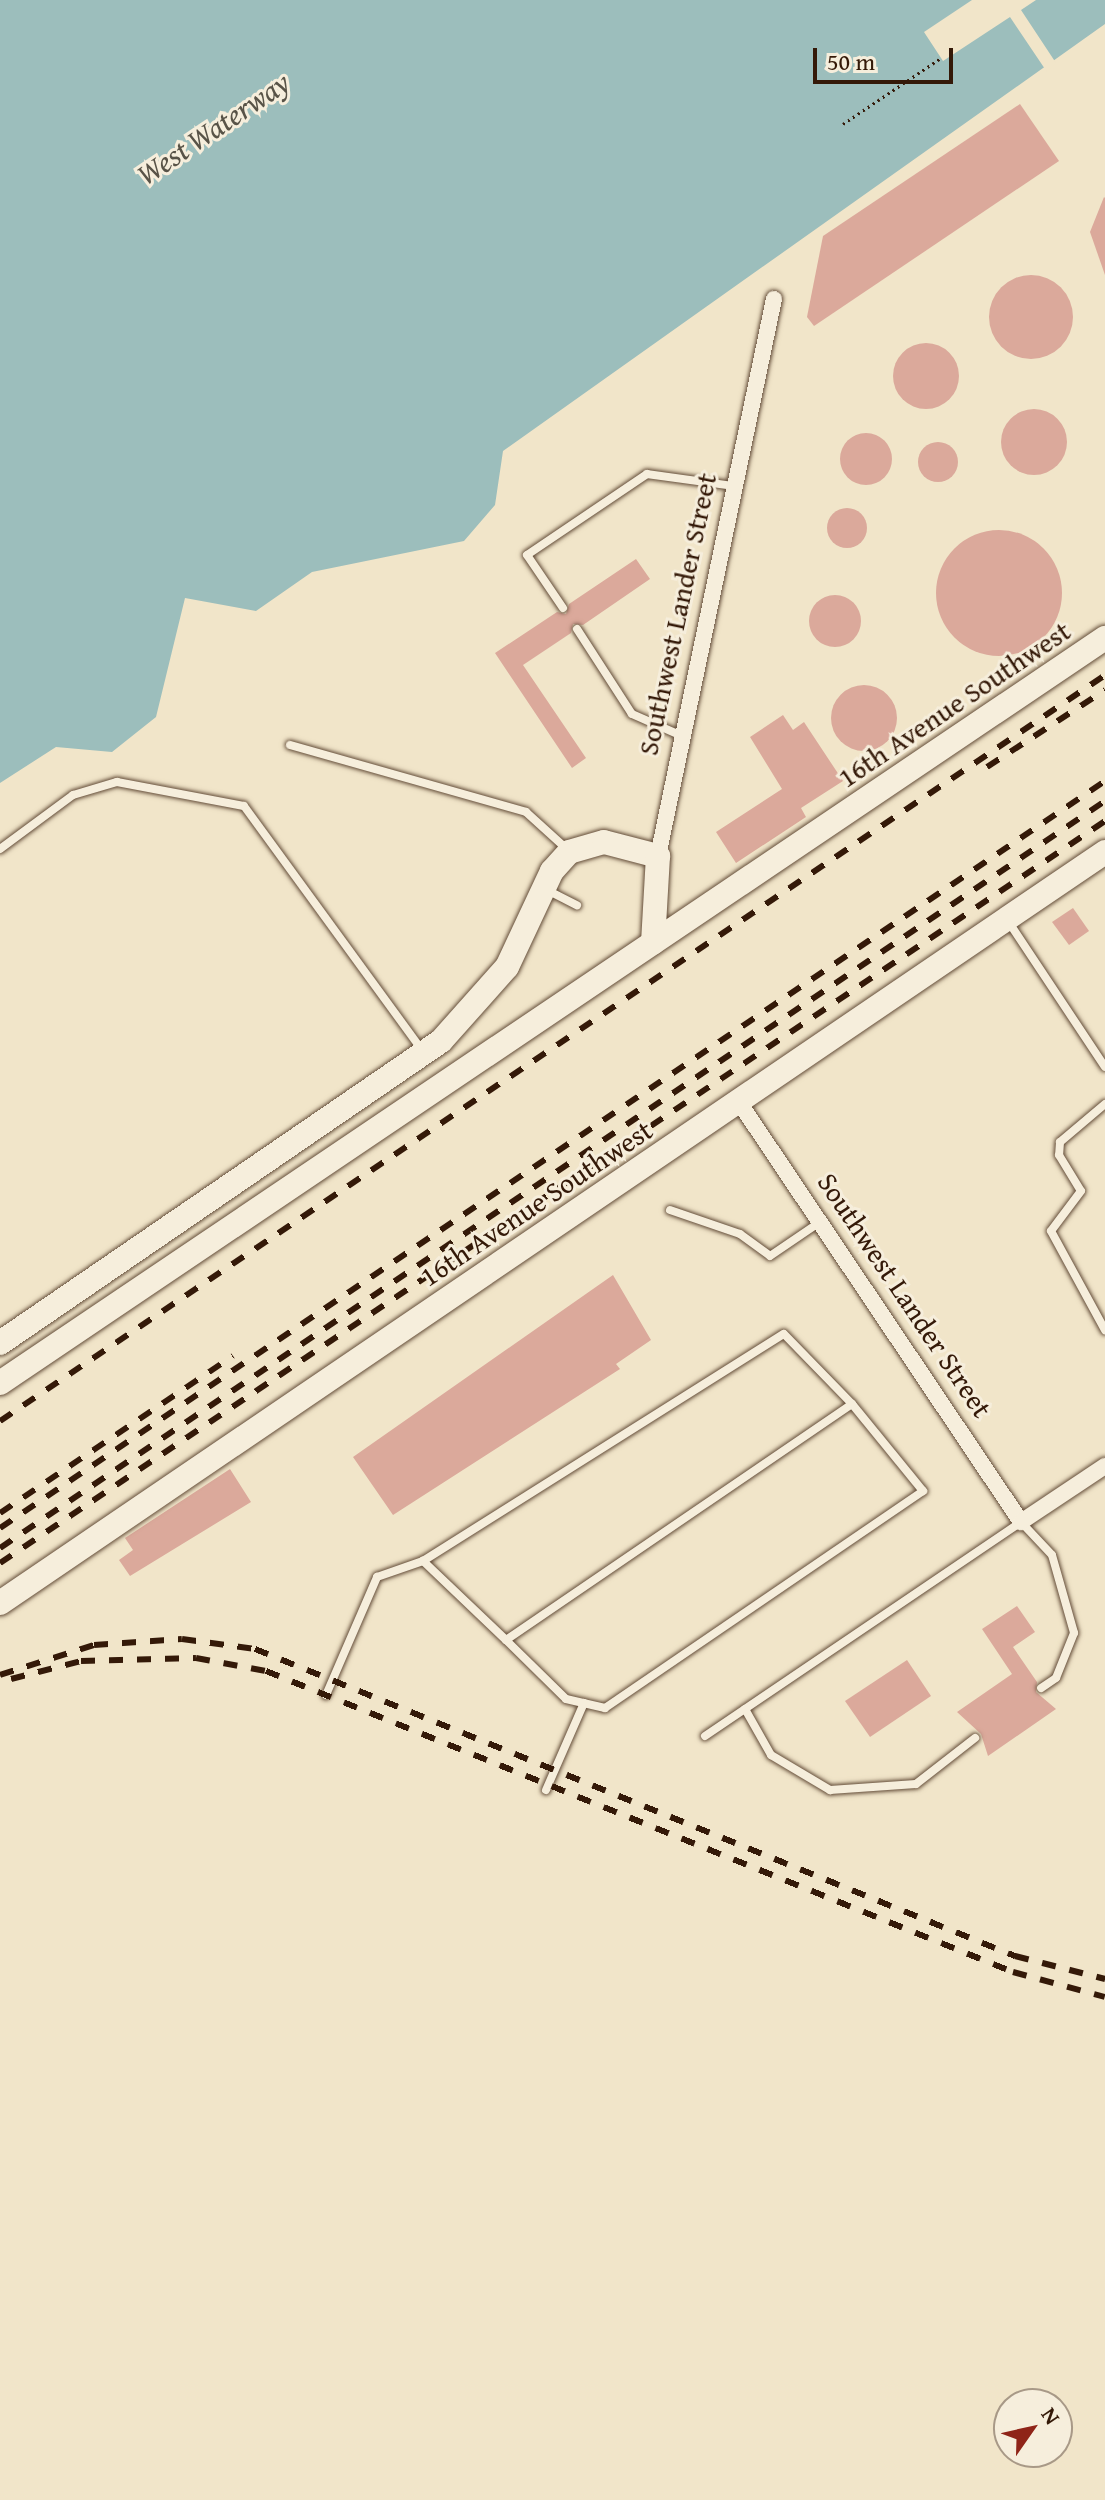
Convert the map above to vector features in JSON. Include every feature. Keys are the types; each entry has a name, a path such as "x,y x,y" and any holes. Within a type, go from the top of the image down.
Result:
{"street":[{"name":"Southwest Lander Street","path":"653,943 658,856 774,299"},
{"name":"16th Avenue Southwest","path":"0,1383 1105,638"},
{"path":"0,1343 425,1053 480,1004 507,967 544,889 569,852 604,842 658,856"},
{"name":"16th Avenue Southwest","path":"0,1603 1105,852"},
{"name":"Southwest Lander Street","path":"739,1102 1021,1522"},
{"path":"1021,1522 1105,1466"}],"lane":[{"path":"563,608 527,555 647,474 734,486"},
{"path":"577,629 632,714 682,736"},
{"path":"290,745 526,812 569,852"},
{"path":"0,849 73,795 117,782 244,806 425,1053"},
{"path":"544,889 577,905"},
{"path":"1007,919 1105,1067"},
{"path":"1105,1104 1060,1142 1059,1155 1081,1191 1051,1231 1105,1330"},
{"path":"670,1210 740,1234 770,1256 821,1222"},
{"path":"326,1695 377,1577 423,1561 784,1334 852,1404 923,1491 605,1708 566,1699 423,1561"},
{"path":"506,1640 852,1404"},
{"path":"705,1736 1021,1522 1052,1555 1064,1580 1074,1633 1056,1678 1041,1688"},
{"path":"546,1790 584,1703"},
{"path":"745,1709 771,1755 830,1790 916,1784 975,1738"}],"path":[{"path":"843,124 941,58"}],"water":[{"name":"West Waterway","path":"0,0 1105,0 1105,24 503,451 495,505 464,541 312,572 256,611 185,598 156,717 112,752 56,747 0,783"}],"pier":[{"path":"972,0 1036,0 1021,10 1056,63 1047,72 1010,17 943,61 924,32"}],"building":[{"path":"1020,104 1059,161 814,326 807,317 823,236"},
{"path":"1105,198 1105,275 1090,232"},
{"path":"1031,275 1047,278 1061,287 1070,301 1073,317 1070,333 1061,347 1047,356 1031,359 1015,356 1001,347 992,333 989,317 992,301 1001,287 1015,278"},
{"path":"926,343 939,345 949,353 957,363 957,389 949,399 939,407 926,409 913,407 903,399 895,389 893,376 895,363 903,353 913,345"},
{"path":"1034,409 1047,412 1057,419 1064,429 1067,442 1064,455 1057,465 1047,472 1034,475 1021,472 1011,465 1004,455 1001,442 1004,429 1011,419 1021,412"},
{"path":"866,433 884,441 892,459 884,477 866,485 848,477 840,459 848,441"},
{"path":"938,442 952,448 958,462 952,476 938,482 924,476 918,462 924,448"},
{"path":"847,508 861,514 867,528 861,542 847,548 833,542 827,528 833,514"},
{"path":"999,530 1023,535 1043,549 1057,569 1062,593 1057,617 1043,637 1023,651 999,656 975,651 955,637 941,617 936,593 941,569 955,549 975,535"},
{"path":"636,559 650,579 583,625 573,624 571,633 523,665 586,758 572,768 495,653 557,612 566,614 569,604"},
{"path":"835,595 853,603 861,621 853,639 835,647 817,639 809,621 817,603"},
{"path":"858,685 870,685 882,690 892,700 897,718 895,731 882,746 870,751 858,751 846,746 836,736 831,724 831,712 836,700 846,690"},
{"path":"783,715 793,730 804,722 843,781 801,808 806,817 736,863 716,832 782,789 750,737"},
{"path":"1073,908 1089,931 1069,945 1052,922"},
{"path":"613,1275 651,1340 616,1364 620,1369 393,1515 353,1457"},
{"path":"230,1469 251,1502 130,1576 119,1560 133,1550 125,1538"},
{"path":"1017,1606 1035,1632 1013,1647 1037,1682 1036,1692 1056,1709 988,1756 981,1734 957,1712 1012,1674 982,1629"},
{"path":"907,1660 931,1696 870,1737 845,1701"}],"railway":[{"path":"0,1421 1105,675"},
{"path":"987,767 1105,690"},
{"path":"0,1528 1105,781"},
{"path":"0,1548 1105,801"},
{"path":"0,1563 1105,821"},
{"path":"0,1513 233,1356"},
{"path":"0,1675 94,1645 182,1639 255,1649 1015,1956 1105,1979"},
{"path":"11,1679 81,1661 196,1658 266,1671 1013,1972 1105,1997"}]}
